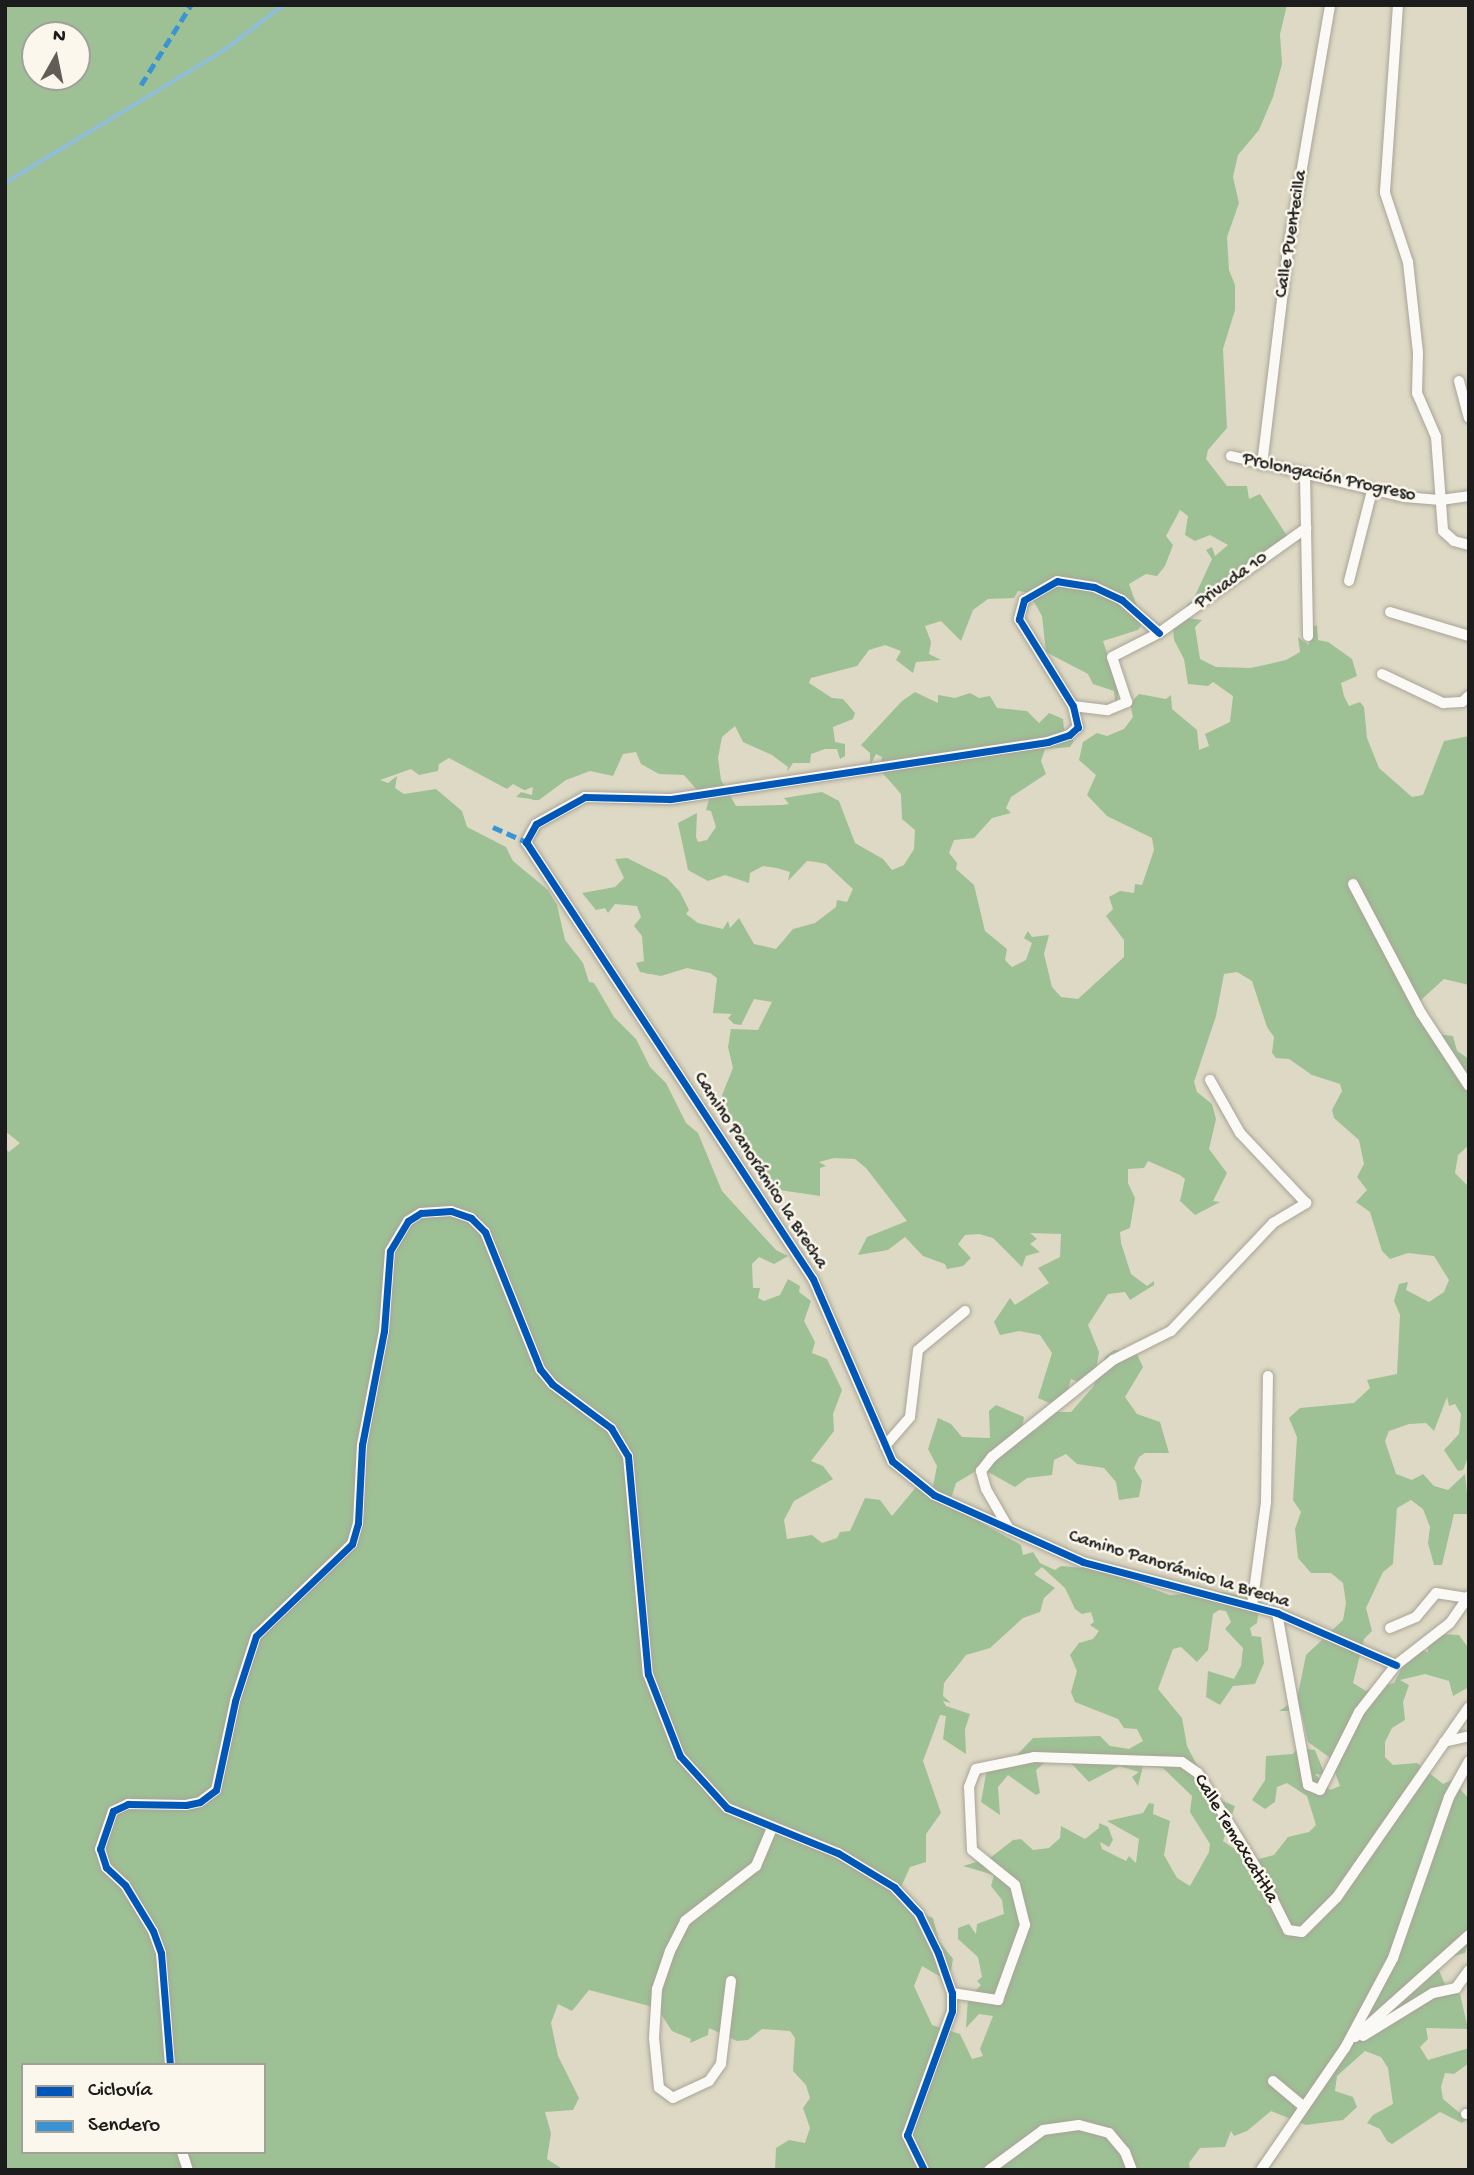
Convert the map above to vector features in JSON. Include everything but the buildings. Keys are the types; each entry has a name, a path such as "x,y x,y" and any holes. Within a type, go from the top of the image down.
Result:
{"street":[{"name":"Calle Puentecilla","path":"1262,465 1288,249 1330,5"},
{"path":"1398,5 1385,193 1408,262 1418,354 1417,393 1436,437 1443,531 1454,541 1469,545"},
{"path":"1459,381 1469,418"},
{"name":"Prolongación Progreso","path":"1231,456 1372,491 1441,500 1469,496"},
{"path":"1305,476 1308,636"},
{"path":"1349,581 1372,491"},
{"name":"Privada 10","path":"1073,706 1108,710 1127,702 1112,657 1159,633 1306,528"},
{"path":"1073,706 1019,619 1024,600 1057,581 1094,587 1122,600 1159,633"},
{"path":"1390,612 1469,636"},
{"path":"1382,674 1443,703 1466,699"},
{"name":"Camino Panorámico la Brecha","path":"1073,706 1078,727 1048,742 669,800 578,799 536,824 526,842 813,1279 892,1461 934,1495 1083,1562 1277,1613 1396,1665"},
{"path":"1353,884 1421,1013 1469,1086"},
{"path":"1010,1529 986,1489 981,1471 992,1457 1114,1360 1171,1331 1273,1223 1306,1203 1240,1133 1210,1080"},
{"path":"170,2063 161,1953 153,1930 125,1885 106,1867 100,1849 113,1811 128,1804 186,1805 200,1802 216,1790 235,1701 256,1636 352,1544 358,1522 368,1418 384,1331 390,1251 396,1236 421,1213 446,1210 466,1216 482,1228 495,1251 540,1369 552,1384 611,1428 628,1456 648,1674 680,1756 696,1780 727,1808 838,1853 894,1887 919,1914 952,1993 948,2028 906,2134 924,2170"},
{"path":"885,1446 910,1417 918,1350 965,1311"},
{"path":"1252,1606 1266,1502 1268,1376"},
{"path":"1390,1628 1416,1617 1436,1592 1468,1597"},
{"name":"Camino Panorámico la Brecha","path":"1277,1613 1311,1788 1323,1788 1355,1718 1396,1665 1450,1623 1468,1597"},
{"name":"Calle Temaxcatitla","path":"952,1993 998,2000 1025,1925 1015,1885 972,1850 969,1787 976,1769 1034,1757 1182,1762 1198,1773 1259,1872 1288,1930 1294,1933 1314,1924 1337,1897 1469,1707"},
{"path":"1444,1742 1469,1737"},
{"path":"1262,2170 1302,2105 1345,2048 1404,1935 1443,1814 1469,1761"},
{"path":"731,1981 721,2064 709,2081 673,2098 659,2088 654,2038 657,1989 670,1951 685,1921 756,1866 772,1828"},
{"path":"1345,2048 1469,1935"},
{"path":"1345,2048 1433,1993 1456,1988 1469,1969"},
{"path":"1273,2081 1302,2105"},
{"path":"989,2170 1044,2130 1079,2125 1109,2133 1125,2151 1132,2170"}],"green space":[{"path":"5,5 1287,5 1280,34 1282,64 1273,97 1259,130 1238,155 1233,177 1239,203 1227,237 1229,270 1235,285 1235,310 1223,349 1227,428 1208,450 1206,459 1227,486 1247,486 1249,499 1260,494 1289,539 1274,552 1252,560 1192,612 1186,606 1193,600 1212,559 1206,550 1212,547 1215,556 1228,545 1210,535 1195,541 1185,535 1188,516 1180,510 1166,536 1173,545 1165,566 1157,576 1146,574 1129,584 1143,623 1138,630 1103,641 1119,689 1116,707 1114,691 1093,684 1088,674 1046,652 1042,616 1029,593 1018,591 1014,598 988,599 973,610 961,641 941,621 925,626 931,642 929,654 941,660 916,662 913,673 896,660 901,651 885,645 869,650 857,666 811,678 809,683 832,698 843,699 855,713 853,719 833,727 835,742 845,744 845,756 840,759 837,749 825,749 811,754 810,763 793,763 787,772 788,767 772,755 743,742 735,726 722,737 718,758 721,780 736,806 783,805 789,804 784,798 822,792 839,801 855,843 883,859 892,870 904,865 914,849 915,830 902,819 901,794 880,770 882,757 876,754 870,766 870,753 861,745 902,701 915,692 938,703 938,695 955,698 970,693 979,698 990,696 997,708 1027,711 1039,723 1049,713 1063,719 1064,730 1074,741 1070,747 1045,749 1041,761 1046,774 1011,797 1006,808 1011,813 992,818 974,838 954,840 949,853 957,863 956,869 974,885 985,931 1007,949 1005,960 1012,967 1026,960 1032,943 1024,938 1028,931 1032,937 1049,935 1044,954 1052,987 1061,997 1078,999 1124,957 1124,940 1106,916 1113,909 1109,897 1120,891 1134,893 1135,884 1142,885 1154,850 1152,838 1107,816 1087,795 1096,775 1079,760 1083,742 1097,733 1107,736 1124,729 1133,717 1130,703 1139,694 1166,699 1171,695 1172,709 1197,730 1199,750 1209,746 1205,734 1230,722 1233,696 1213,682 1208,686 1188,684 1184,659 1174,640 1172,616 1202,620 1195,627 1200,659 1216,667 1251,668 1286,660 1300,652 1298,637 1309,645 1309,629 1317,625 1318,640 1328,642 1352,659 1357,676 1341,683 1344,696 1349,706 1360,702 1364,707 1367,738 1379,768 1412,797 1423,795 1444,741 1469,736 1469,985 1444,979 1421,1000 1422,1013 1436,1034 1453,1036 1457,1051 1469,1059 1469,1145 1458,1155 1455,1173 1469,1187 1469,1455 1463,1470 1458,1471 1444,1450 1459,1434 1461,1414 1455,1404 1449,1406 1447,1397 1434,1431 1426,1423 1409,1424 1389,1431 1385,1441 1396,1474 1412,1480 1423,1474 1434,1486 1448,1490 1465,1474 1469,1514 1454,1514 1442,1565 1434,1565 1428,1543 1430,1527 1423,1509 1411,1500 1397,1508 1393,1564 1383,1572 1366,1608 1372,1631 1364,1639 1353,1683 1366,1691 1394,1683 1404,1664 1418,1649 1428,1652 1427,1641 1439,1634 1459,1635 1469,1649 1469,1687 1453,1696 1449,1681 1425,1674 1400,1680 1409,1685 1403,1702 1405,1720 1392,1728 1385,1742 1385,1757 1393,1765 1417,1763 1443,1784 1452,1780 1469,1799 1469,1939 1465,1953 1450,1957 1438,1968 1447,1989 1460,1994 1468,2029 1426,2028 1428,2039 1420,2047 1428,2060 1469,2048 1469,2063 1454,2074 1445,2073 1441,2087 1443,2099 1467,2119 1462,2123 1440,2112 1392,2144 1387,2141 1380,2129 1367,2123 1373,2115 1393,2104 1388,2068 1381,2057 1365,2051 1337,2076 1335,2091 1353,2097 1357,2107 1343,2120 1306,2125 1271,2111 1247,2131 1234,2136 1231,2131 1225,2147 1200,2148 1189,2163 1190,2170 775,2170 776,2148 789,2140 805,2143 810,2128 803,2108 810,2098 806,2085 793,2071 795,2038 790,2031 762,2029 748,2040 737,2041 709,2028 708,2035 690,2043 691,2039 672,2031 657,2008 589,1990 572,2011 558,2004 551,2023 558,2056 579,2098 573,2110 545,2112 551,2133 547,2159 564,2170 5,2170 6,1149 9,1152 20,1143 5,1131","holes":["636,752 641,764 659,774 684,775 698,791 710,796 706,810 711,811 716,827 707,840 698,842 696,837 697,813 678,823 688,870 708,881 725,875 749,883 750,873 763,866 790,872 788,881 807,861 816,862 826,864 853,889 847,902 837,900 836,907 815,923 793,929 776,949 754,944 739,918 730,928 728,921 723,929 698,923 686,914 689,910 680,892 667,878 627,858 615,859 624,878 615,887 582,893 596,910 605,908 608,913 615,904 637,906 641,917 634,926 642,936 644,961 636,963 640,972 661,976 687,968 710,973 717,978 713,1013 732,1014 728,1018 734,1024 741,1025 754,999 772,1002 758,1030 731,1029 728,1047 733,1068 722,1095 737,1136 780,1190 820,1196 820,1168 826,1166 819,1162 834,1158 855,1159 866,1168 907,1221 867,1237 858,1255 888,1250 905,1237 923,1256 945,1264 947,1269 963,1266 971,1258 958,1244 965,1235 979,1234 993,1238 1022,1267 1026,1256 1040,1252 1030,1244 1037,1239 1030,1233 1061,1234 1060,1257 1038,1268 1049,1283 1015,1305 1010,1298 994,1322 1000,1335 1019,1331 1040,1335 1052,1353 1038,1398 1052,1404 1067,1393 1071,1379 1088,1386 1096,1371 1099,1352 1088,1325 1108,1294 1125,1292 1130,1300 1154,1285 1154,1281 1147,1286 1131,1274 1121,1243 1120,1232 1130,1228 1135,1198 1128,1183 1128,1169 1144,1168 1148,1161 1180,1175 1185,1179 1180,1201 1195,1215 1220,1202 1213,1201 1227,1173 1209,1149 1216,1119 1212,1104 1197,1092 1194,1082 1216,1016 1224,974 1237,972 1252,981 1267,1027 1274,1037 1272,1053 1276,1058 1289,1059 1312,1075 1340,1084 1342,1091 1332,1110 1334,1118 1359,1140 1364,1164 1357,1177 1367,1190 1356,1202 1370,1212 1382,1251 1390,1259 1408,1253 1434,1256 1449,1280 1444,1292 1429,1302 1406,1290 1408,1282 1399,1284 1394,1301 1400,1315 1397,1374 1367,1380 1370,1388 1354,1403 1300,1408 1289,1418 1297,1437 1293,1500 1301,1512 1295,1529 1298,1558 1311,1573 1331,1573 1343,1583 1346,1603 1343,1620 1306,1655 1297,1699 1279,1711 1301,1711 1308,1742 1329,1757 1340,1786 1330,1790 1315,1774 1325,1775 1315,1750 1307,1749 1301,1757 1298,1747 1293,1754 1266,1756 1265,1780 1252,1800 1265,1809 1275,1802 1277,1787 1287,1783 1307,1796 1316,1825 1309,1832 1288,1837 1274,1855 1252,1861 1223,1841 1235,1806 1213,1797 1187,1746 1182,1718 1158,1689 1173,1649 1181,1647 1197,1662 1208,1650 1213,1614 1219,1610 1226,1611 1231,1622 1225,1629 1243,1648 1241,1666 1234,1679 1208,1671 1206,1697 1220,1705 1233,1686 1255,1684 1264,1663 1261,1637 1252,1636 1250,1628 1257,1623 1259,1609 1266,1607 1258,1599 1223,1592 1170,1595 1097,1569 1061,1566 1055,1570 1040,1563 1033,1552 1023,1555 1021,1545 949,1505 956,1483 981,1468 1015,1487 1027,1478 1052,1475 1054,1460 1066,1454 1077,1464 1104,1468 1116,1482 1119,1500 1139,1497 1142,1481 1134,1468 1139,1457 1145,1453 1169,1453 1160,1422 1137,1414 1125,1397 1143,1367 1136,1352 1114,1350 1105,1357 1093,1387 1071,1412 1054,1412 1036,1430 1022,1428 1024,1417 996,1405 989,1411 990,1438 962,1437 951,1424 938,1418 928,1449 937,1466 933,1486 917,1486 892,1516 880,1500 865,1498 850,1531 840,1532 837,1538 822,1543 812,1535 787,1539 784,1520 794,1501 833,1479 823,1466 811,1461 834,1431 833,1414 842,1390 827,1359 812,1353 815,1342 804,1321 811,1301 799,1292 800,1286 788,1279 780,1295 764,1301 758,1298 760,1288 753,1288 752,1264 759,1257 774,1264 788,1256 776,1250 722,1191 698,1133 686,1123 666,1083 650,1067 636,1039 614,1017 594,983 589,982 583,963 565,940 557,905 548,890 513,861 506,847 467,827 462,811 436,789 404,794 395,788 397,776 388,783 380,780 411,769 419,775 438,771 439,764 449,758 507,789 513,784 524,790 533,787 532,795 521,792 516,797 539,800 566,780 590,771 613,776 623,754","1042,1567 1065,1588 1075,1609 1082,1614 1091,1612 1094,1622 1090,1625 1099,1631 1093,1639 1079,1643 1070,1655 1077,1671 1071,1692 1075,1702 1118,1719 1124,1728 1137,1729 1143,1741 1129,1749 1110,1746 1100,1736 1033,1738 1017,1755 988,1763 981,1802 1000,1815 998,1787 1008,1775 1036,1795 1040,1793 1036,1770 1053,1756 1068,1760 1089,1782 1119,1766 1139,1772 1132,1777 1138,1786 1143,1766 1163,1768 1192,1796 1190,1812 1210,1844 1209,1852 1190,1886 1177,1878 1164,1855 1170,1821 1153,1814 1154,1804 1149,1803 1143,1813 1107,1821 1139,1839 1136,1863 1129,1856 1126,1861 1102,1849 1100,1842 1109,1847 1113,1840 1108,1827 1099,1823 1099,1828 1085,1839 1061,1826 1060,1838 1049,1848 1033,1850 1021,1839 1013,1840 990,1858 963,1866 994,1875 991,1886 1002,1900 1004,1914 977,1924 976,1934 969,1924 958,1928 958,1939 978,1957 982,1977 977,1981 981,1985 968,1998 966,2028 979,2014 993,2016 980,2049 983,2056 972,2059 960,2034 932,2025 914,1986 922,1966 941,1977 951,1971 953,1959 939,1941 933,1918 915,1911 901,1887 910,1867 926,1862 926,1834 941,1813 923,1761 940,1715 946,1716 943,1739 966,1754 965,1729 970,1714 946,1706 943,1701 951,1703 943,1696 944,1683 966,1655 990,1648 1023,1618 1040,1612 1044,1598 1055,1588 1034,1574"]}],"waterway":[{"path":"5,183 223,51 284,5"}],"marked path":[{"path":"141,85 191,5"},
{"path":"493,827 526,842"}],"cycle path":[{"path":"1159,633 1122,600 1094,587 1057,581 1024,600 1019,619 1073,706 1078,727 1069,735 1048,742 669,799 585,797 536,824 526,842 813,1279 892,1461 934,1495 1083,1562 1277,1613 1396,1665"},
{"path":"170,2063 161,1953 153,1931 125,1885 106,1867 100,1849 113,1811 128,1804 186,1805 200,1802 216,1790 235,1701 256,1636 352,1544 358,1523 362,1445 384,1331 390,1251 408,1221 421,1213 451,1211 471,1218 485,1232 540,1369 552,1384 611,1428 628,1456 648,1674 680,1756 727,1808 838,1853 894,1887 919,1914 938,1953 952,1993 952,2011 907,2135 924,2170"}]}
